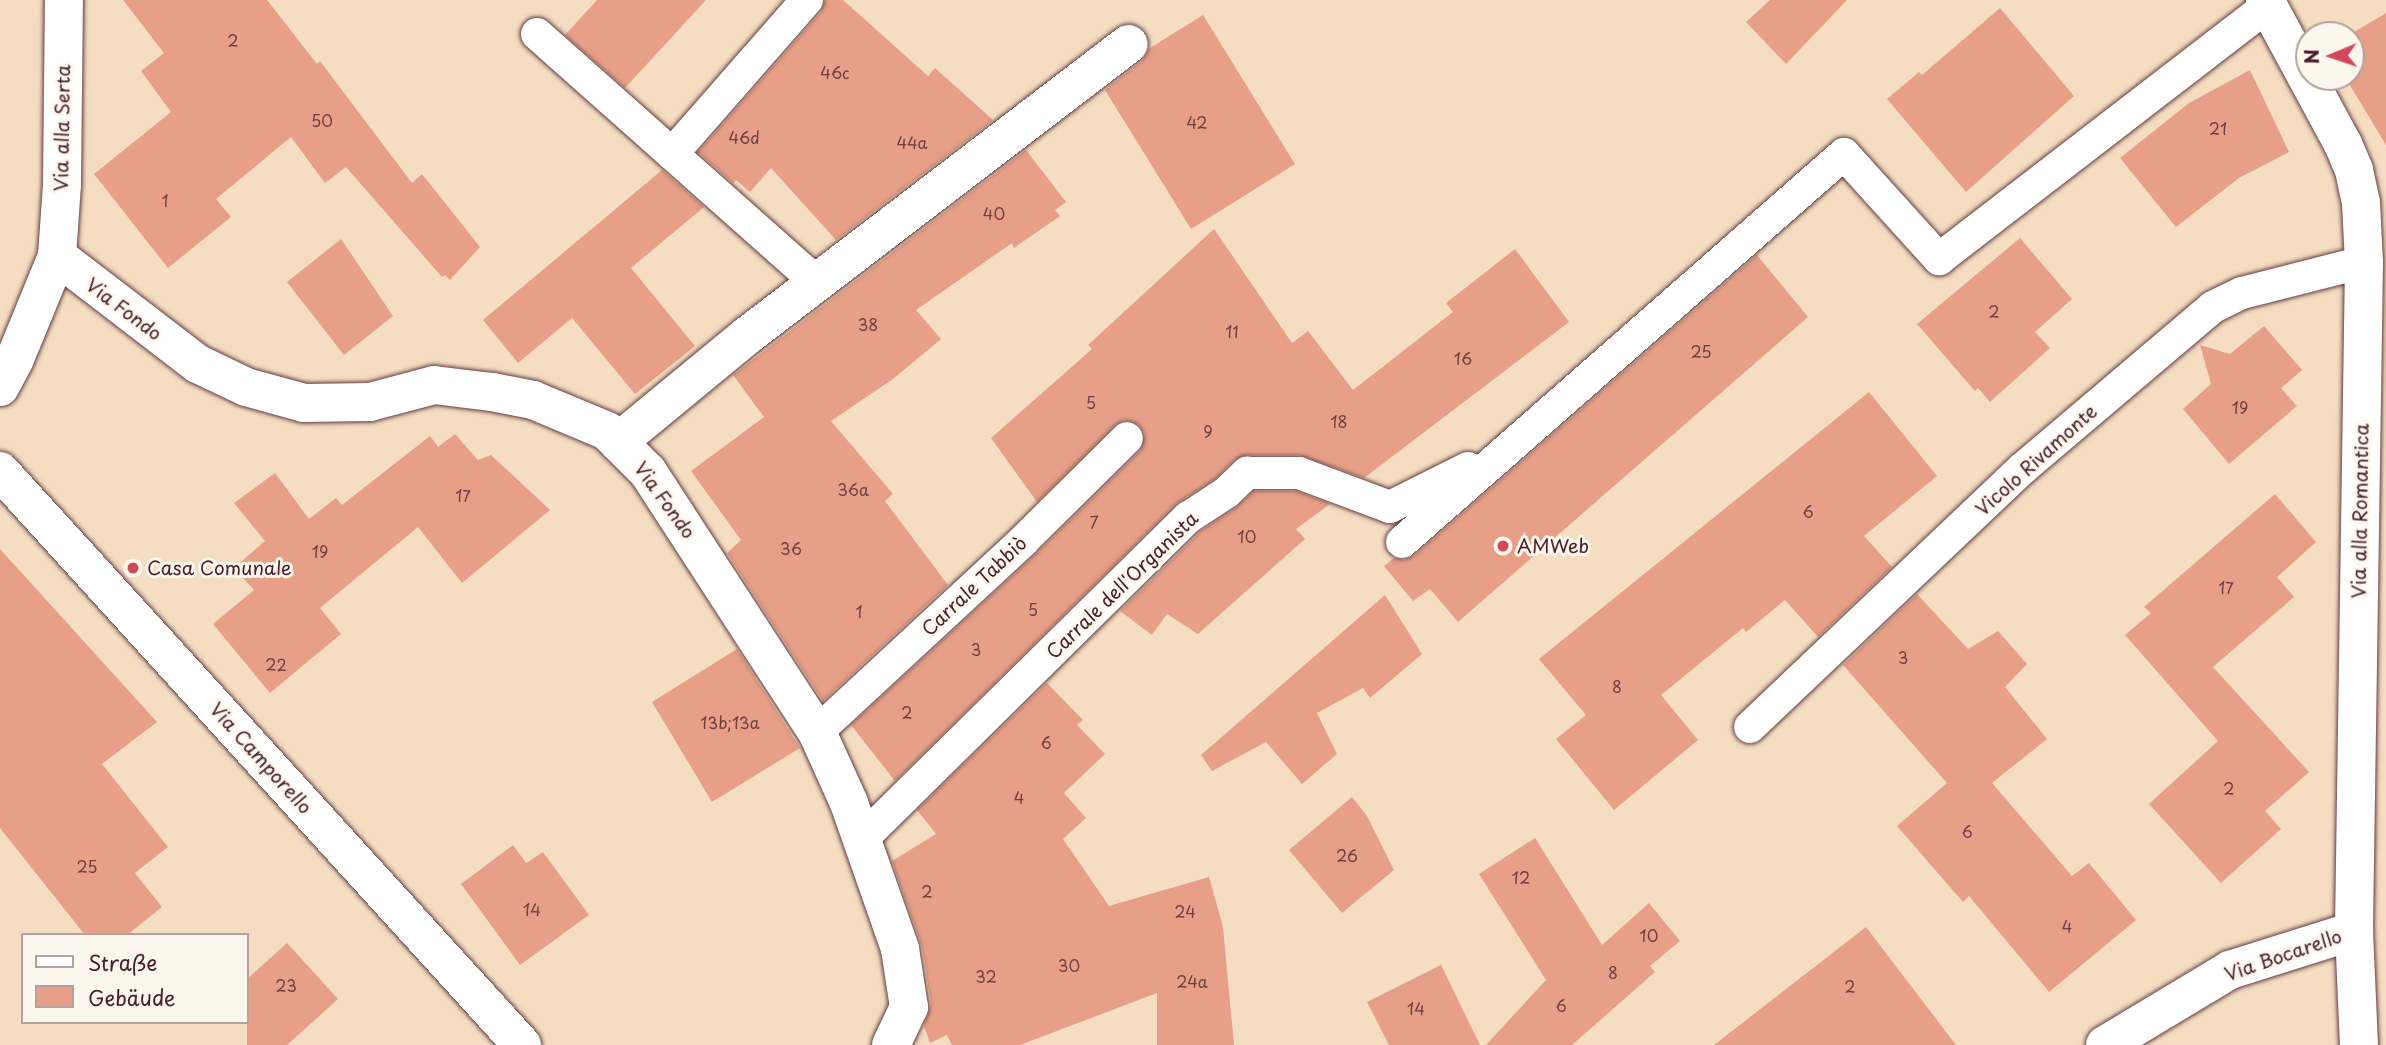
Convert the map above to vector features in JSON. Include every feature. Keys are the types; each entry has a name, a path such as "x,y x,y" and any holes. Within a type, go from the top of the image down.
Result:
{"street":[{"name":"Via alla Serta","path":"0,387 14,361 57,256 62,184 64,0"},
{"name":"Via alla Romantica","path":"2267,3 2318,95 2354,170 2361,203 2364,262 2354,932 2368,1040"},
{"path":"618,442 817,283 1129,44"},
{"name":"Via Fondo","path":"57,256 198,364 246,387 304,403 370,402 434,385 492,392 533,400 607,431 655,482 817,732 862,839 900,950 909,1007 891,1045"},
{"name":"Via Camporello","path":"0,471 522,1045"},
{"name":"Via Bocarello","path":"2105,1045 2230,971 2354,932"}],"lane":[{"path":"673,154 807,0"},
{"path":"1402,542 1844,154 1939,259 2267,3"},
{"path":"537,34 817,283"},
{"name":"Vicolo Rivamonte","path":"1751,727 2022,469 2213,307 2242,293 2364,262"},
{"name":"Carrale Tabbiò","path":"817,732 1023,541 1127,438"},
{"name":"Carrale dell'Organista","path":"862,839 1189,517 1227,492 1247,473 1299,473 1390,507 1507,449"}],"building":[{"path":"123,0 267,0 317,64 320,61 412,183 422,174 480,247 450,280 445,275 442,277 346,167 325,183 291,137 216,199 231,217 168,268 94,174 171,112 141,71 164,53"},
{"path":"597,0 706,0 625,88 565,35"},
{"path":"825,0 843,0 928,76 935,68 993,120 836,240 771,168 750,192 736,180 733,183 698,152 821,12"},
{"path":"1770,0 1847,0 1786,64 1746,22"},
{"path":"2000,8 2074,96 1966,192 1887,99 1919,72 1922,75"},
{"path":"2386,13 2386,145 2353,91 2365,91 2365,25"},
{"path":"1203,15 1295,164 1191,229 1105,90 1142,61 1150,48"},
{"path":"2250,70 2289,152 2239,178 2176,227 2120,158 2189,103"},
{"path":"1026,150 1066,202 1055,210 1060,216 1014,248 1012,243 916,310 941,339 893,379 831,421 893,494 885,501 948,585 823,701 727,553 741,540 691,471 764,417 733,375"},
{"path":"662,170 704,207 631,268 695,346 635,394 572,318 518,363 483,320"},
{"path":"1214,229 1292,343 1308,331 1353,390 1453,312 1446,303 1515,249 1569,322 1364,478 1299,455 1247,455 1234,460 1216,478 1176,504 895,781 851,725 1036,554 1140,451 1145,434 1140,426 1132,421 1123,420 1115,425 1037,502 991,438 1092,349 1088,345"},
{"path":"2020,238 2072,299 2035,332 2050,348 1990,402 1978,388 1975,391 1917,324"},
{"path":"341,239 393,316 344,355 287,282"},
{"path":"1757,255 1808,317 1458,622 1430,589 1413,601 1384,566 1394,558 1405,560 1414,556"},
{"path":"2264,326 2302,370 2281,388 2297,406 2229,464 2183,409 2211,384 2200,345 2230,354"},
{"path":"1869,392 1937,476 1864,536 1892,567 1818,637 1785,600 1746,632 1743,628 1661,695 1698,740 1614,810 1556,739 1586,715 1539,659"},
{"path":"455,434 478,460 491,455 550,510 462,583 418,527 320,608 341,634 270,693 213,624 254,590 234,568 265,541 234,503 275,473 309,519 336,498 342,505 430,436 438,447"},
{"path":"1254,491 1296,491 1330,504 1296,529 1305,539 1198,634 1167,614 1152,635 1120,611 1201,531 1237,507"},
{"path":"2275,494 2316,542 2277,577 2294,597 2213,667 2309,772 2265,811 2281,829 2221,883 2149,804 2218,741 2125,635 2151,613 2144,607"},
{"path":"0,549 157,722 102,764 168,847 135,873 162,907 130,933 83,933 0,828"},
{"path":"1917,594 1968,649 1998,631 2027,664 2005,687 2047,739 1992,783 2072,876 2089,863 2136,920 2049,992 1969,896 1963,902 1897,826 1947,783 1843,665"},
{"path":"1385,595 1422,654 1370,698 1363,688 1317,713 1337,754 1302,784 1266,742 1212,771 1201,755"},
{"path":"737,649 800,748 712,802 652,702"},
{"path":"1047,683 1083,720 1077,725 1105,754 1064,793 1086,818 1063,839 1109,906 1209,877 1223,927 1234,1045 1157,1045 1157,993 1020,1045 952,1045 947,1035 930,1043 924,1026 931,1004 922,946 892,861 936,834 917,810"},
{"path":"1352,797 1367,816 1394,870 1342,913 1289,850"},
{"path":"1535,838 1602,945 1649,903 1680,941 1650,966 1655,972 1572,1045 1486,1045 1546,980 1479,874"},
{"path":"513,845 526,863 543,852 589,915 520,965 461,884"},
{"path":"1866,927 1956,1045 1714,1045"},
{"path":"287,943 338,999 287,1045 247,1045 248,978"},
{"path":"1441,965 1480,1045 1389,1045 1367,1002"}],"place":[{"name":"AMWeb","path":"1503,546"},
{"name":"Casa Comunale","path":"133,568"}]}
